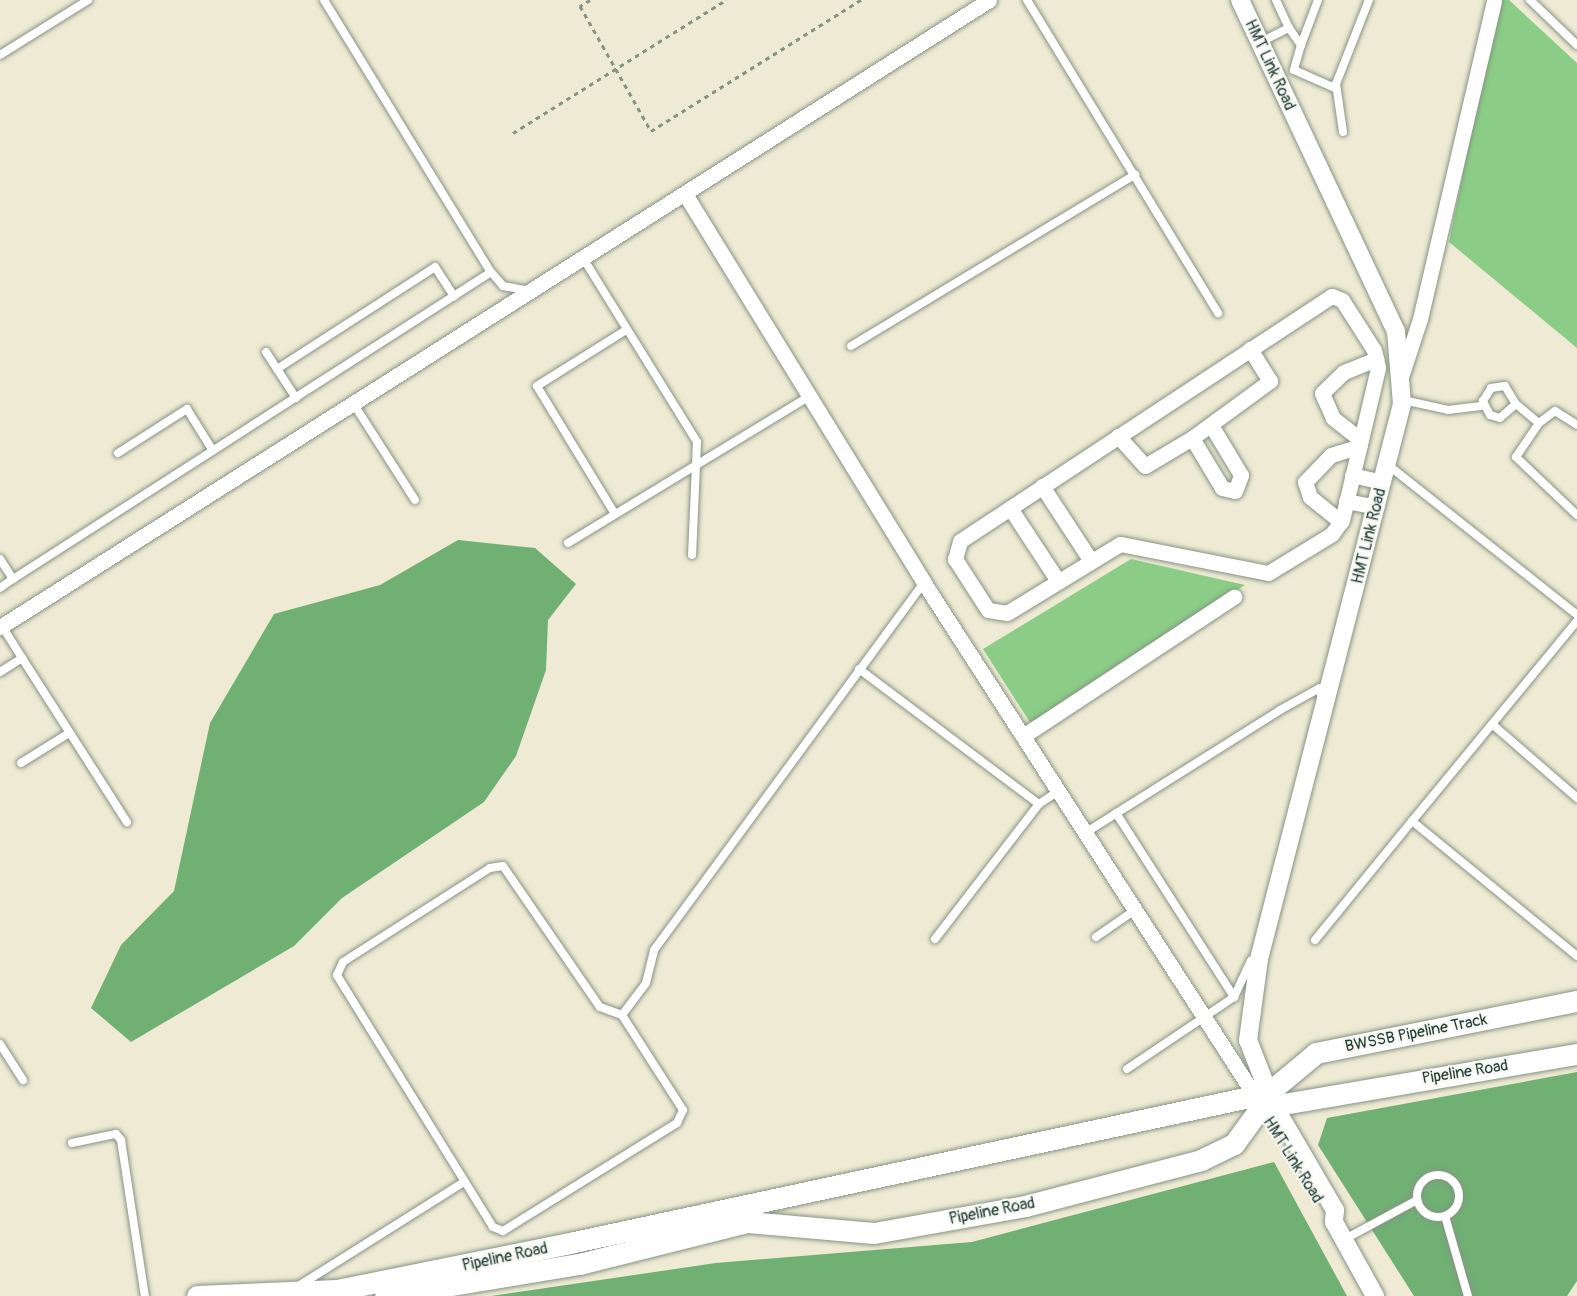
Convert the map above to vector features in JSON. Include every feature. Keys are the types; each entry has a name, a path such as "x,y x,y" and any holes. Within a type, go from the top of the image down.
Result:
{"main road":[{"name":"BWSSB Pipeline Track","path":"1264,1100 1316,1053 1577,1001"},
{"name":"Pipeline Road","path":"197,1296 337,1290 1264,1100 1577,1054"},
{"name":"Pipeline Road","path":"385,1296 579,1264 748,1222 874,1233 1025,1206 1201,1160 1234,1144 1264,1100"}],"street":[{"path":"1,626 988,0"},
{"name":"HMT Link Road","path":"1240,0 1396,331 1402,399 1376,507 1284,853 1259,959 1248,1040 1264,1100 1375,1296"},
{"path":"1400,380 1420,319 1494,0"},
{"path":"685,194 924,583 1204,1016 1264,1100"},
{"path":"1332,296 1342,300 1377,359 1341,522 1332,534 1268,573 1130,544 1091,561 1007,613 993,614 961,567 955,546 1010,507 1332,296"},
{"path":"1118,436 1135,461 1145,466 1192,438 1270,381 1250,349"},
{"path":"1360,443 1333,418 1322,393 1344,372 1377,359"},
{"path":"1192,438 1222,488 1235,491 1241,475 1211,425"},
{"path":"1341,522 1310,497 1305,482 1331,455 1360,443"},
{"path":"1352,475 1382,482"},
{"path":"1042,486 1091,561"},
{"path":"1346,501 1376,507"},
{"path":"1010,507 1058,581"},
{"path":"1023,736 1234,597"}],"lane":[{"path":"0,55 88,0"},
{"path":"324,0 491,272 512,290 535,288"},
{"path":"1027,0 1218,313"},
{"path":"1276,0 1289,28 1301,45"},
{"path":"1318,0 1294,70 1335,88"},
{"path":"1343,132 1335,88 1369,0"},
{"path":"1530,0 1577,45"},
{"path":"1260,42 1289,28"},
{"path":"851,346 1135,175"},
{"path":"583,258 697,442 692,555"},
{"path":"277,369 435,267 454,296"},
{"path":"0,588 491,272"},
{"path":"615,514 537,386 626,330"},
{"path":"266,352 296,398"},
{"path":"1483,406 1487,391 1500,385 1514,393 1516,404 1539,423"},
{"path":"568,543 810,396"},
{"path":"1402,399 1449,410 1483,406 1500,418 1516,404"},
{"path":"353,403 415,500"},
{"path":"118,453 187,409 213,451"},
{"path":"1577,425 1555,411 1539,423 1516,457 1577,515"},
{"path":"1387,464 1577,615"},
{"path":"0,559 13,579"},
{"path":"622,1015 646,982 654,950 924,583"},
{"path":"1315,940 1577,621"},
{"path":"1,626 127,822"},
{"path":"0,672 22,658"},
{"path":"859,669 1039,804"},
{"path":"1085,833 1320,688 1295,808"},
{"path":"1492,724 1577,798"},
{"path":"21,763 69,733"},
{"path":"935,939 1039,804 1058,791"},
{"path":"1116,813 1234,997"},
{"path":"1412,821 1577,956"},
{"path":"1127,1069 1234,997 1254,955 1284,853"},
{"path":"503,867 600,1007 622,1015 681,1103 676,1123 503,1231 493,1227 464,1182 339,980 339,965 490,868 503,867"},
{"path":"1096,938 1135,910"},
{"path":"0,1044 23,1080"},
{"path":"72,1143 116,1134 121,1140 145,1296"},
{"path":"1429,1177 1448,1178 1459,1195 1455,1208 1445,1216 1427,1215 1417,1200 1419,1187 1429,1177"},
{"path":"288,1293 464,1182"},
{"path":"1343,1240 1417,1200"},
{"path":"1445,1216 1468,1296"}],"path":[{"path":"590,0 580,6 614,70 651,131 861,0"},
{"path":"513,133 726,0"}],"green space":[{"path":"1498,0 1509,0 1577,63 1577,348 1449,242"},
{"path":"458,540 535,548 576,584 548,620 546,670 516,756 484,802 342,898 294,946 131,1042 91,1008 121,945 174,891 210,723 274,614 380,585"},
{"path":"1131,559 1245,585 1031,724 983,649"},
{"path":"1577,1072 1577,1281 1567,1296 1414,1296 1318,1145 1327,1118"},
{"path":"1274,1162 1347,1296 491,1296 716,1263 972,1242"}]}
